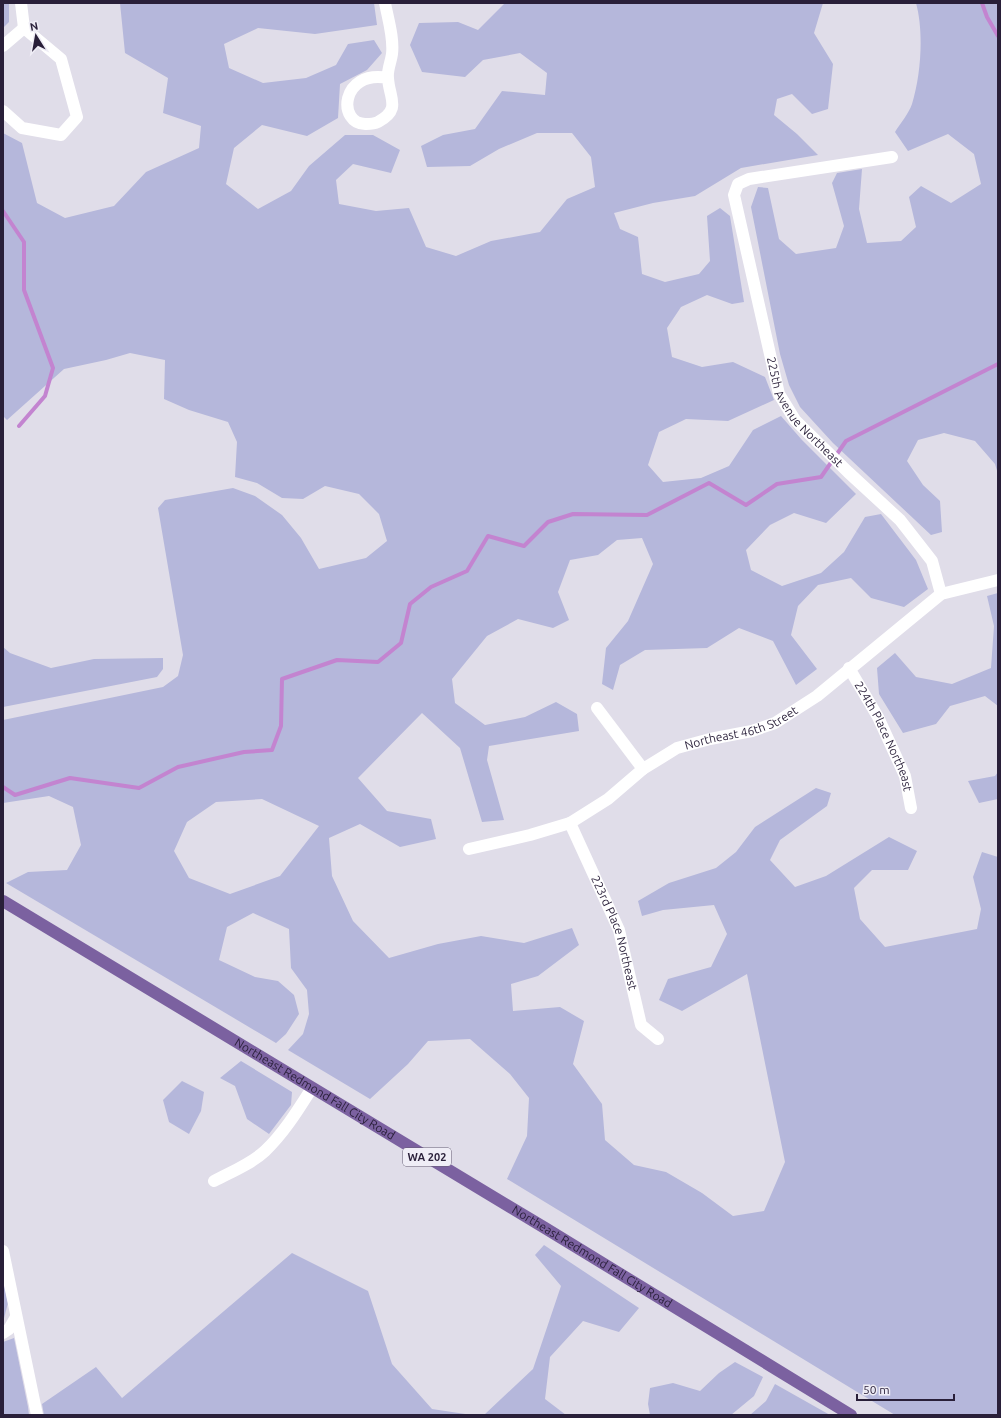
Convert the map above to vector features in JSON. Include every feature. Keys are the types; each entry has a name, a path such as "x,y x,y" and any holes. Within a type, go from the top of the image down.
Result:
{"main road":[{"name":"Northeast Redmond Fall City Road","path":"3,901 552,1232 851,1415"}],"street":[{"path":"3,111 22,128 61,135 77,117 61,59 24,28 21,3"},
{"path":"385,3 392,53 388,78 392,94 392,108 389,116 376,124 361,124 352,119 348,111 348,102 351,89 359,80 376,75 388,78"},
{"path":"3,46 24,28"},
{"name":"225th Avenue Northeast","path":"892,157 749,179 738,184 734,195 779,394 795,420 900,520 932,561 941,594"},
{"name":"Northeast 46th Street","path":"469,849 530,835 570,823 608,799 643,769 677,748 710,739 752,731 775,723 817,696 941,594 998,580"},
{"name":"224th Place Northeast","path":"850,668 878,717 905,776 911,808"},
{"path":"597,708 643,769"},
{"name":"223rd Place Northeast","path":"570,823 619,930 641,1025 658,1039"},
{"path":"214,1181 249,1162 264,1151 288,1123 312,1088"},
{"path":"3,1251 37,1415"},
{"path":"3,1333 9,1329 16,1317"}],"shaded area":[{"path":"3,3 9,3 9,22 3,28"},
{"path":"120,3 374,3 377,25 315,34 258,28 224,44 229,68 263,83 306,78 336,65 348,44 374,40 382,53 367,70 340,84 338,118 307,136 262,125 234,148 226,184 258,209 291,191 309,166 345,135 373,135 400,150 391,173 353,164 336,180 339,204 376,211 409,208 426,247 456,256 491,241 540,232 567,199 595,187 591,157 572,133 537,133 499,149 470,166 427,167 421,146 443,135 475,129 502,91 545,95 547,73 520,53 483,60 465,77 422,72 410,45 419,23 458,22 478,30 505,3 823,3 814,33 833,64 828,109 812,114 792,94 777,99 774,115 797,134 818,155 741,168 695,196 653,203 614,213 620,229 638,237 642,274 665,282 699,274 710,261 707,216 720,208 730,216 744,302 732,304 707,295 681,307 667,328 672,357 702,367 733,362 765,377 774,400 728,421 686,419 659,432 648,465 663,482 701,478 729,466 753,430 781,416 802,440 856,494 826,523 794,513 770,525 746,550 751,570 782,586 821,573 844,552 865,517 881,514 916,560 928,589 904,607 871,598 851,578 818,585 798,606 791,635 817,669 796,685 773,641 739,628 707,648 645,650 620,665 613,690 602,684 606,648 628,621 653,564 642,538 617,540 598,555 570,560 558,592 569,620 553,628 518,619 487,636 452,679 455,703 485,725 525,717 556,702 577,714 579,731 489,746 487,760 504,820 482,822 460,748 422,713 358,778 387,811 431,819 436,839 400,847 360,824 329,838 332,876 353,921 389,958 438,944 481,936 524,943 572,928 579,945 538,976 511,984 513,1011 560,1007 584,1021 573,1064 602,1104 605,1140 634,1165 666,1172 702,1193 733,1216 764,1211 785,1162 747,974 682,1011 659,1000 668,979 711,967 727,934 714,905 663,910 642,916 638,901 669,883 716,868 736,852 755,827 816,788 831,793 827,806 780,840 770,860 795,887 826,876 889,837 917,851 908,870 872,870 854,888 860,919 885,947 977,929 981,909 973,877 982,852 998,857 998,1415 895,1415 507,1179 527,1136 529,1098 510,1074 470,1039 428,1041 408,1064 370,1099 288,1050 303,1034 309,1014 307,990 291,968 289,929 253,913 227,927 219,960 255,977 278,981 294,995 299,1014 286,1034 276,1043 6,883 28,872 67,870 81,845 73,807 49,796 3,803 3,720 163,687 178,676 183,655 158,508 165,500 233,488 255,496 282,515 301,538 319,569 366,558 387,541 379,514 359,494 325,486 303,499 282,498 257,483 235,477 237,442 228,422 189,410 164,399 165,360 130,353 64,369 7,420 3,416 3,133 22,143 37,203 65,218 114,206 146,172 199,148 201,126 163,113 168,78 125,53","holes":["262,799 319,826 280,876 230,894 189,878 174,851 187,822 216,802"]},
{"path":"916,3 998,3 998,474 995,464 975,441 944,433 918,440 907,461 923,485 940,501 942,532 931,535 833,443 800,407 789,385 780,354 751,207 758,187 768,188 779,239 796,254 836,248 844,226 832,183 837,173 862,169 859,209 867,243 901,241 916,227 909,197 921,186 951,203 981,184 974,154 948,134 908,151 895,132 911,107 918,80 921,40"},
{"path":"998,593 998,706 985,696 950,706 936,724 903,733 879,694 877,668 895,653 916,677 952,684 991,668 994,626 987,596"},
{"path":"3,647 10,653 51,668 94,659 163,658 163,669 157,677 3,707"},
{"path":"998,772 998,799 979,803 968,781 995,776"},
{"path":"241,1061 292,1092 291,1105 269,1134 247,1119 235,1086 220,1078"},
{"path":"182,1081 204,1092 201,1111 189,1134 169,1122 163,1100"},
{"path":"544,1245 639,1308 619,1332 583,1321 550,1357 545,1399 566,1415 484,1415 533,1369 561,1286 535,1255"},
{"path":"292,1253 368,1291 392,1364 432,1409 472,1415 44,1415 42,1404 96,1367 122,1398"},
{"path":"3,1279 8,1303 3,1322"},
{"path":"14,1338 29,1415 3,1415 3,1342"},
{"path":"735,1362 763,1377 754,1396 731,1415 650,1415 648,1404 650,1388 673,1383 700,1391 719,1373"},
{"path":"775,1384 830,1415 750,1415 766,1401"}],"waterway":[{"path":"982,3 987,17 998,36"},
{"path":"3,211 24,242 24,290 53,368 45,396 19,426"},
{"path":"3,787 15,795 70,778 139,788 178,767 244,752 272,750 281,726 282,679 337,660 378,662 401,643 410,604 431,587 467,571 488,536 524,546 548,522 573,514 647,515 709,483 746,505 777,484 821,477 846,441 998,364"}]}
